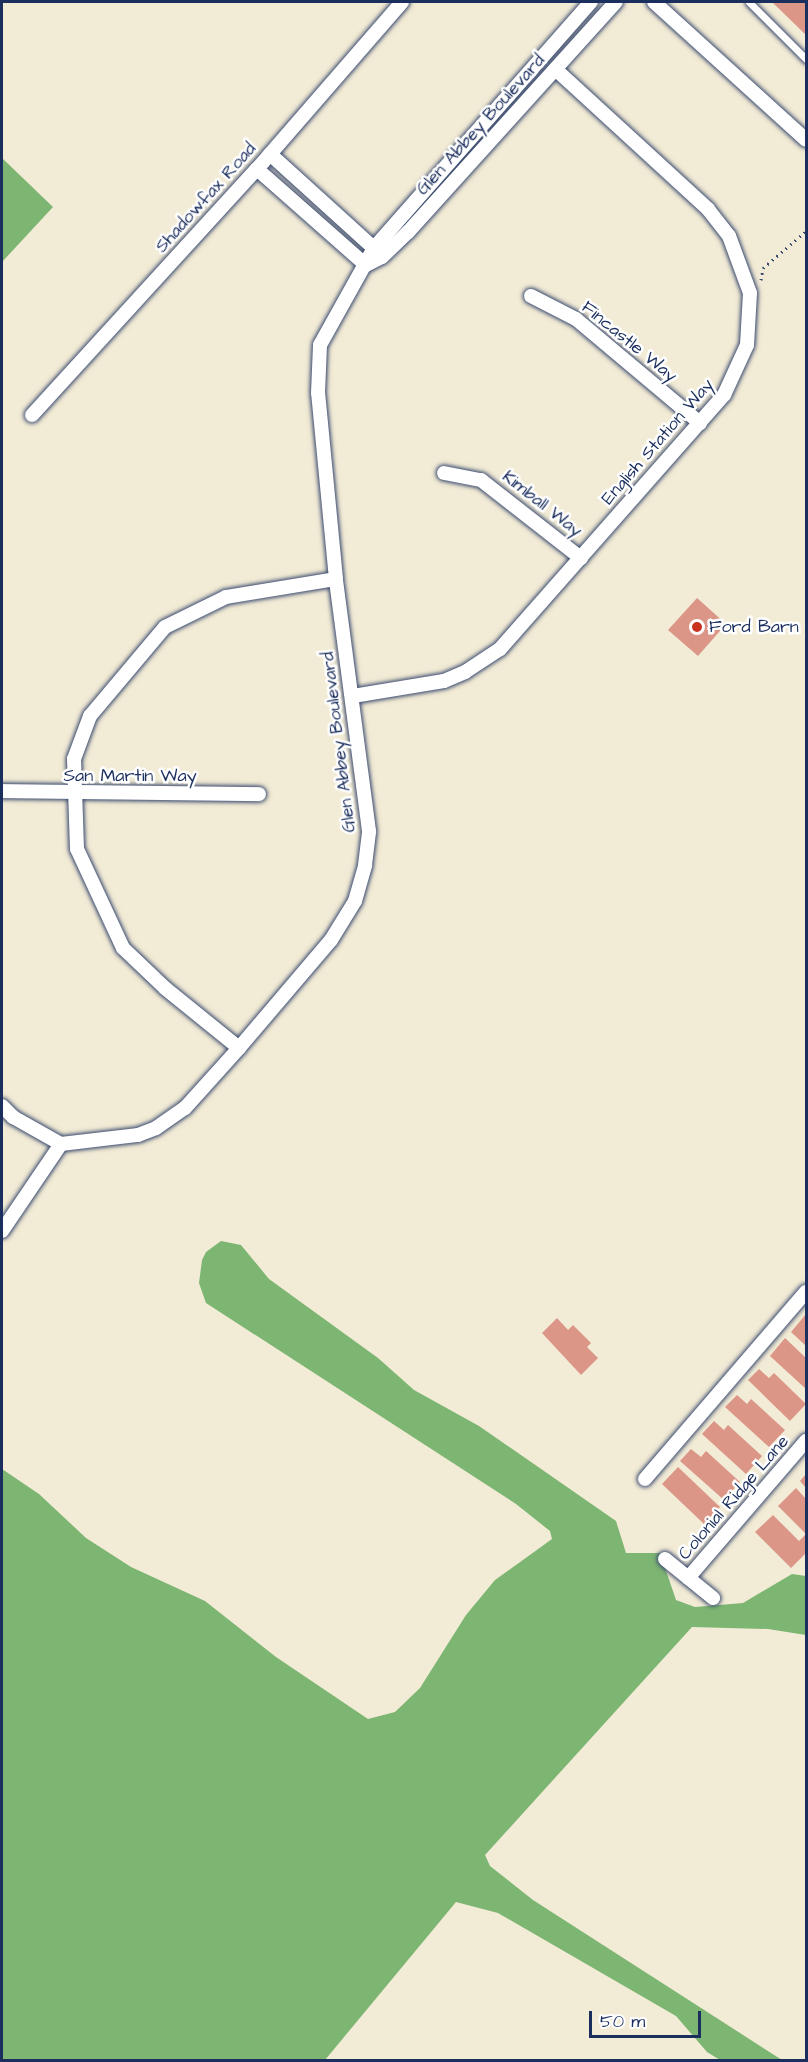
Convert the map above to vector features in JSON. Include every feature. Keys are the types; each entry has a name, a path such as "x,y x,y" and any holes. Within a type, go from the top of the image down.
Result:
{"street":[{"name":"Shadowfax Road","path":"32,415 258,169 402,2"},
{"name":"Glen Abbey Boulevard","path":"378,252 591,2"},
{"name":"Glen Abbey Boulevard","path":"62,1143 120,1138 156,1128 185,1108 331,940 355,901 365,865 369,831 336,579 318,393 320,345 366,265 555,69 616,2"},
{"path":"654,2 807,140"},
{"name":"English Station Way","path":"353,696 426,686 484,661 513,637 700,423 734,378 747,345 750,293 739,255 729,236 708,209 555,69"},
{"path":"270,154 378,252"},
{"path":"258,169 366,265"},
{"name":"Fincastle Way","path":"531,296 576,319 700,423"},
{"name":"Kimball Way","path":"444,473 481,480 581,558"},
{"path":"239,1048 165,988 123,948 77,849 74,759 90,716 165,627 226,597 336,579"},
{"name":"San Martin Way","path":"2,791 77,795 259,794"},
{"path":"2,1106 13,1117 62,1143 2,1231"},
{"path":"645,1479 805,1298"},
{"name":"Colonial Ridge Lane","path":"688,1578 807,1441"},
{"path":"665,1558 713,1598"}],"lane":[{"path":"749,2 807,59"}],"path":[{"path":"761,286 763,268 807,231"}],"green space":[{"path":"2,158 53,207 2,262"},
{"path":"221,1241 241,1245 269,1279 378,1358 414,1390 479,1426 616,1521 626,1553 660,1553 676,1600 695,1607 743,1603 792,1574 806,1576 806,1635 768,1629 692,1627 485,1855 490,1866 533,1900 782,2060 720,2060 707,2052 676,2016 498,1913 456,1902 325,2060 2,2060 2,1469 39,1494 86,1538 131,1567 205,1601 276,1657 368,1719 395,1712 420,1688 466,1615 495,1580 552,1539 550,1531 516,1504 206,1303 199,1283 202,1260 206,1252"}],"building":[{"path":"772,2 806,2 806,35"},
{"name":"Ford Barn","path":"697,598 726,624 698,656 668,630"},
{"path":"806,1314 806,1346 791,1332"},
{"path":"557,1318 568,1330 573,1325 591,1343 587,1347 598,1358 581,1375 542,1333"},
{"path":"785,1338 806,1358 806,1389 770,1356"},
{"path":"759,1369 769,1378 774,1373 806,1404 790,1421 748,1380"},
{"path":"737,1395 747,1404 751,1399 785,1430 769,1447 725,1407"},
{"path":"714,1421 724,1430 728,1425 762,1456 746,1474 702,1434"},
{"path":"691,1449 701,1457 706,1451 740,1482 724,1500 680,1461"},
{"path":"678,1467 720,1507 704,1524 662,1484"},
{"path":"806,1474 806,1488 800,1481"},
{"path":"796,1488 806,1499 806,1534 778,1506"},
{"path":"773,1515 799,1541 806,1534 806,1553 791,1568 755,1532"}],"place":[{"name":"Ford Barn","path":"697,627"}]}
